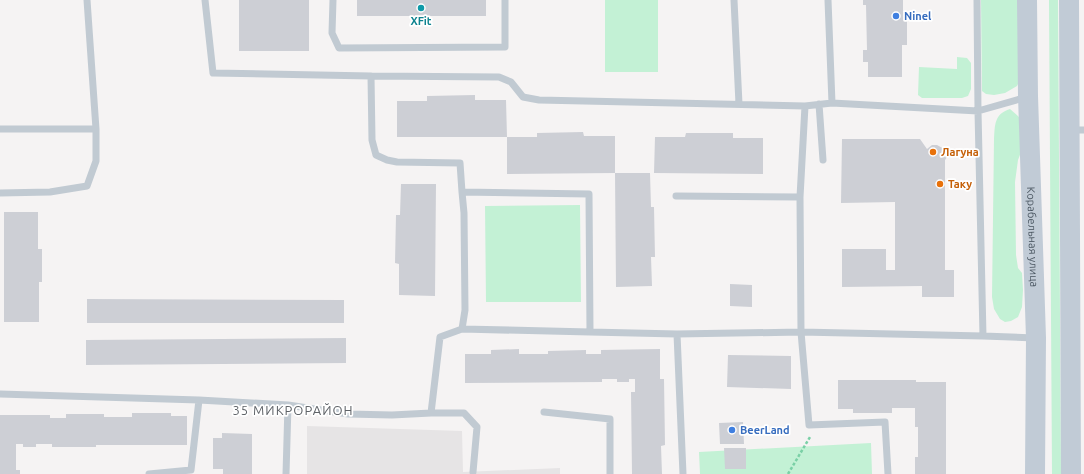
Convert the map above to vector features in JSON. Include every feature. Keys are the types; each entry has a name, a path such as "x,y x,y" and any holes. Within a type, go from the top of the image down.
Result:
{"main road":[{"name":"Корабельная улица","path":"1027,0 1028,96 1036,338 1035,474"},
{"path":"1069,0 1077,130 1071,474"}],"lane":[{"path":"0,193 50,192 87,186 96,161 96,129 87,0"},
{"path":"205,0 213,73 499,77 511,82 523,97 540,100 806,106 832,103 978,110 1028,96"},
{"path":"333,0 332,32 339,48 347,48 505,47 505,0"},
{"path":"734,0 739,104"},
{"path":"828,0 832,103"},
{"path":"977,0 983,336"},
{"path":"371,76 372,140 376,155 396,162 460,163 464,213 465,310 462,329"},
{"path":"819,104 823,160"},
{"path":"806,106 800,196 801,332 809,425 885,422 888,474"},
{"path":"0,129 96,129"},
{"path":"462,192 589,194 590,332"},
{"path":"676,196 800,196"},
{"path":"431,412 440,337 462,329 676,334 801,332 1036,338"},
{"path":"676,334 683,474"},
{"path":"0,394 199,400 288,405 348,414 392,415 431,412 464,413 477,427 473,472"},
{"path":"149,474 192,472 199,400"},
{"path":"286,474 288,405"},
{"path":"544,412 610,419 610,474"}],"path":[{"path":"788,474 818,425"}],"shaded area":[{"path":"307,426 462,431 463,472 560,468 560,474 307,474"}],"green space":[{"path":"605,0 658,0 658,72 605,72"},
{"path":"981,0 1023,0 1023,74 1017,86 1005,93 994,95 986,94 982,91"},
{"path":"1049,0 1058,0 1061,474 1052,474"},
{"path":"957,57 967,58 971,63 971,89 968,96 962,98 922,98 918,95 919,67 957,69"},
{"path":"1010,109 1019,117 1023,147 1018,160 1015,182 1016,255 1018,268 1022,273 1023,290 1022,307 1018,317 1011,321 1005,322 1000,319 994,309 992,297 994,139 995,125 998,117"},
{"path":"580,205 581,302 486,302 485,206"},
{"path":"871,443 872,474 700,474 699,452"}],"building":[{"path":"239,0 309,0 309,51 239,51"},
{"name":"XFit","path":"357,0 486,0 486,16 357,16"},
{"path":"863,0 903,0 903,12 907,12 907,45 902,45 902,77 868,77 868,62 863,62 863,50 867,50 866,5 863,5"},
{"path":"475,95 475,100 506,100 507,137 397,137 397,101 427,101 427,96"},
{"path":"583,132 584,136 615,136 615,173 507,174 507,137 537,137 537,133"},
{"path":"686,133 733,133 733,138 763,138 763,174 654,173 655,137 685,137"},
{"path":"842,139 920,139 927,149 932,145 937,145 946,150 945,270 954,270 954,297 922,297 922,286 842,287 842,249 886,249 886,270 895,270 895,202 841,203"},
{"path":"615,173 650,173 651,207 654,207 655,257 651,257 652,286 616,287"},
{"path":"401,184 436,184 435,296 399,295 399,264 395,263 396,215 400,215"},
{"path":"4,212 38,212 38,249 42,249 42,282 39,282 39,322 4,322"},
{"path":"730,284 752,285 752,307 730,306"},
{"path":"87,299 344,300 344,323 87,323"},
{"path":"346,338 346,363 86,365 86,340"},
{"path":"519,349 519,354 548,354 548,351 586,350 586,354 601,354 601,350 660,349 660,379 664,379 665,445 661,446 662,474 632,474 631,392 635,392 635,379 629,379 629,382 617,382 617,379 602,379 602,382 465,383 465,354 491,354 491,350"},
{"path":"728,355 791,356 791,389 727,387"},
{"path":"838,380 916,380 916,382 946,382 946,474 915,474 915,457 918,457 918,427 915,427 915,408 892,408 892,413 853,413 853,409 838,409"},
{"path":"132,413 171,413 171,416 187,416 187,445 96,445 96,447 52,447 52,444 36,444 36,447 23,447 23,444 16,444 16,470 20,470 20,474 0,474 0,415 50,415 50,418 66,418 66,414 104,414 104,417 132,417"},
{"path":"743,422 744,444 720,444 719,423"},
{"path":"222,433 252,434 252,474 223,474 223,469 213,469 213,438 222,438"},
{"path":"724,448 746,448 746,469 725,469"}],"place":[{"name":"XFit","path":"421,8"},
{"name":"Ninel","path":"896,16"},
{"name":"Лагуна","path":"933,152"},
{"name":"Таку","path":"940,184"},
{"name":"BeerLand","path":"732,430"}],"district":[{"name":"35 МИКРОРАЙОН","path":"293,410"}]}
